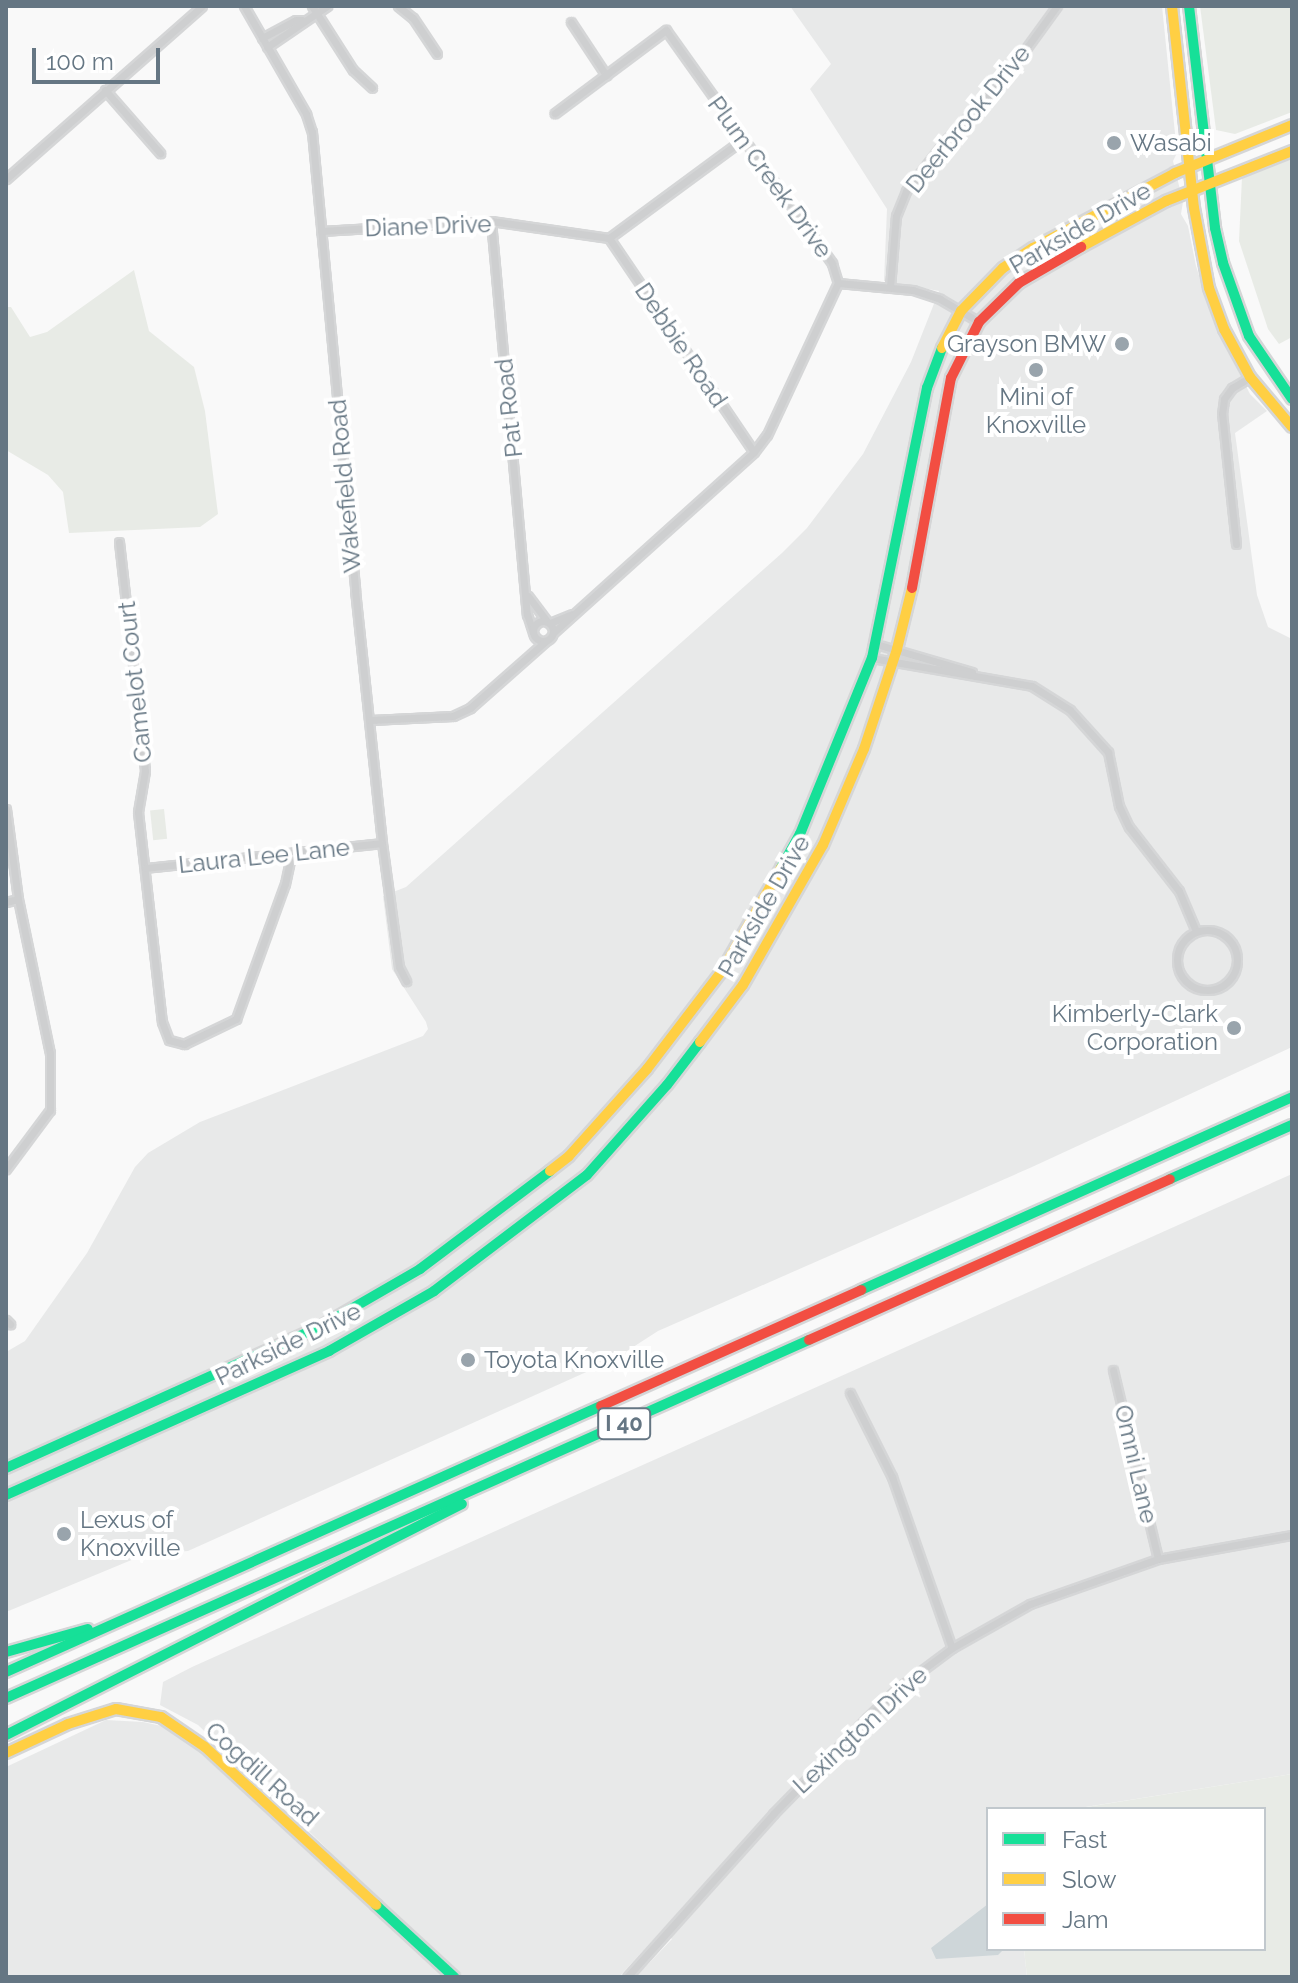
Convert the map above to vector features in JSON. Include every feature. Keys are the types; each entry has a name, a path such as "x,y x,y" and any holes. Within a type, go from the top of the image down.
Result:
{"main road":[{"path":"1172,6 1201,260 1213,303 1250,377 1292,427"},
{"path":"1189,6 1218,240 1234,299 1249,336 1292,399"},
{"name":"Parkside Drive","path":"6,1468 318,1328 420,1269 569,1156 647,1069 722,971 800,834 872,658 927,388 935,361 961,311 1003,268 1033,248 1190,166 1292,125"},
{"name":"Parkside Drive","path":"6,1495 329,1351 434,1291 587,1175 667,1085 743,985 823,845 864,749 897,649 920,557 942,414 953,370 979,322 1019,283 1050,264 1193,190 1292,151"},
{"path":"1033,248 1050,264"},
{"path":"1250,377 1269,368"},
{"path":"1205,1134 1292,1088"},
{"name":"I 40","path":"6,1672 1292,1097"},
{"name":"I 40","path":"6,1698 1292,1125"},
{"path":"1241,1149 1292,1133"},
{"path":"6,1737 597,1436"},
{"path":"6,1652 119,1622"},
{"name":"Cogdill Road","path":"6,1753 68,1724 116,1709 161,1717 205,1747 454,1977"}],"street":[{"path":"6,179 202,6"},
{"name":"Wakefield Road","path":"244,6 312,132 382,843 399,967 406,981"},
{"path":"267,47 299,27 314,9 327,6"},
{"path":"398,6 413,18 437,54"},
{"name":"Deerbrook Drive","path":"890,287 896,216 906,191 945,141 1001,83 1057,6"},
{"path":"314,9 353,70 372,88"},
{"path":"262,38 296,20 302,20"},
{"path":"571,22 606,75"},
{"name":"Plum Creek Drive","path":"371,720 453,716 470,708 754,452 767,435 838,283 832,263 666,30 555,113"},
{"path":"105,90 160,153"},
{"path":"609,238 742,140"},
{"name":"Diane Drive","path":"321,231 491,221 609,238"},
{"name":"Pat Road","path":"491,221 527,614 534,633"},
{"name":"Debbie Road","path":"609,238 754,452"},
{"path":"838,283 890,287 940,299 979,322"},
{"path":"1236,544 1222,414 1224,399 1232,388 1250,377"},
{"name":"Camelot Court","path":"119,542 145,771 138,799 165,1037 178,1045 236,1019 285,884 291,855"},
{"path":"527,594 553,633"},
{"name":"Plum Creek Drive","path":"526,656 537,623 574,613"},
{"path":"534,633 546,641"},
{"path":"876,644 978,674"},
{"path":"872,658 978,674 1032,686 1070,710 1108,752 1119,806 1129,827 1179,891 1196,931"},
{"path":"6,809 18,899 31,947 50,1053 50,1110 6,1169"},
{"name":"Laura Lee Lane","path":"145,868 382,843"},
{"path":"6,902 18,899"},
{"path":"1196,931 1217,931 1233,943 1238,964 1229,982 1221,987 1202,990 1185,981 1179,972 1177,953 1182,943 1196,931"},
{"name":"Omni Lane","path":"1113,1370 1158,1559"},
{"path":"850,1393 892,1477 952,1648"},
{"name":"Lexington Drive","path":"627,1977 773,1814 867,1718 897,1689 952,1648 1030,1604 1158,1559 1292,1535"}],"shaded area":[{"path":"790,6 1162,6 1177,153 1173,161 1183,202 1181,214 1188,226 1196,266 1215,325 1250,394 1267,411 1235,433 1257,595 1268,627 1292,639 1292,1047 1032,1167 658,1331 613,1360 188,1551 146,1554 6,1612 6,1352 25,1341 87,1253 135,1167 148,1153 200,1122 423,1036 428,1029 426,1022 392,969 383,896 406,887 807,528 863,454 911,362 939,291 884,281 887,209 810,89 831,64"},
{"path":"1200,6 1292,6 1292,112 1235,134 1216,130"},
{"path":"1292,155 1292,337 1279,344 1268,329 1239,241 1242,177"},
{"path":"134,270 149,331 194,367 205,411 218,514 200,527 69,533 63,492 48,475 6,450 6,307 11,307 30,337 47,332"},
{"path":"164,809 167,839 153,840 150,810"},
{"path":"1292,1174 1292,1774 1086,1807 986,1807 986,1951 1024,1951 1027,1977 636,1977 672,1939 662,1930 619,1977 461,1977 198,1725 160,1705 163,1682"},
{"path":"106,1720 166,1727 186,1740 446,1977 6,1977 6,1767"},
{"path":"1292,1774 1292,1977 1027,1977 1024,1951 1266,1951 1266,1807 1086,1807"},
{"path":"986,1906 986,1951 1002,1951 998,1955 936,1959 931,1948"}],"traffic: fast":[{"path":"1189,6 1215,228 1223,263 1249,336 1292,399"},
{"path":"781,868 800,834 872,658 927,388 942,348"},
{"path":"6,1495 329,1351 434,1291 587,1175 667,1085 700,1042"},
{"path":"861,1290 1292,1097"},
{"path":"1170,1179 1292,1125"},
{"path":"6,1468 318,1328 420,1269 550,1171"},
{"path":"6,1698 809,1340"},
{"path":"6,1672 601,1406"},
{"path":"6,1735 462,1504"},
{"path":"6,1652 88,1629"},
{"path":"376,1905 454,1977"}],"traffic: slow":[{"path":"1172,6 1194,208 1209,288 1224,329 1250,377 1292,427"},
{"path":"942,348 961,311 1003,268 1033,248 1175,173 1292,125"},
{"path":"1081,247 1166,201 1292,151"},
{"path":"700,1042 743,985 823,845 864,749 897,649 912,588"},
{"path":"550,1171 569,1156 647,1069 722,971 781,868"},
{"path":"6,1753 68,1724 116,1709 161,1717 205,1747 376,1905"}],"traffic: jam":[{"path":"912,588 951,378 979,322 1019,283 1081,247"},
{"path":"809,1340 1170,1179"},
{"path":"601,1406 861,1290"}],"place":[{"name":"Wasabi","path":"1114,143"},
{"name":"Grayson BMW","path":"1122,344"},
{"name":"Mini of Knoxville","path":"1036,370"},
{"name":"Kimberly-Clark Corporation","path":"1234,1028"},
{"name":"Toyota Knoxville","path":"468,1360"},
{"name":"Lexus of Knoxville","path":"64,1534"}]}
